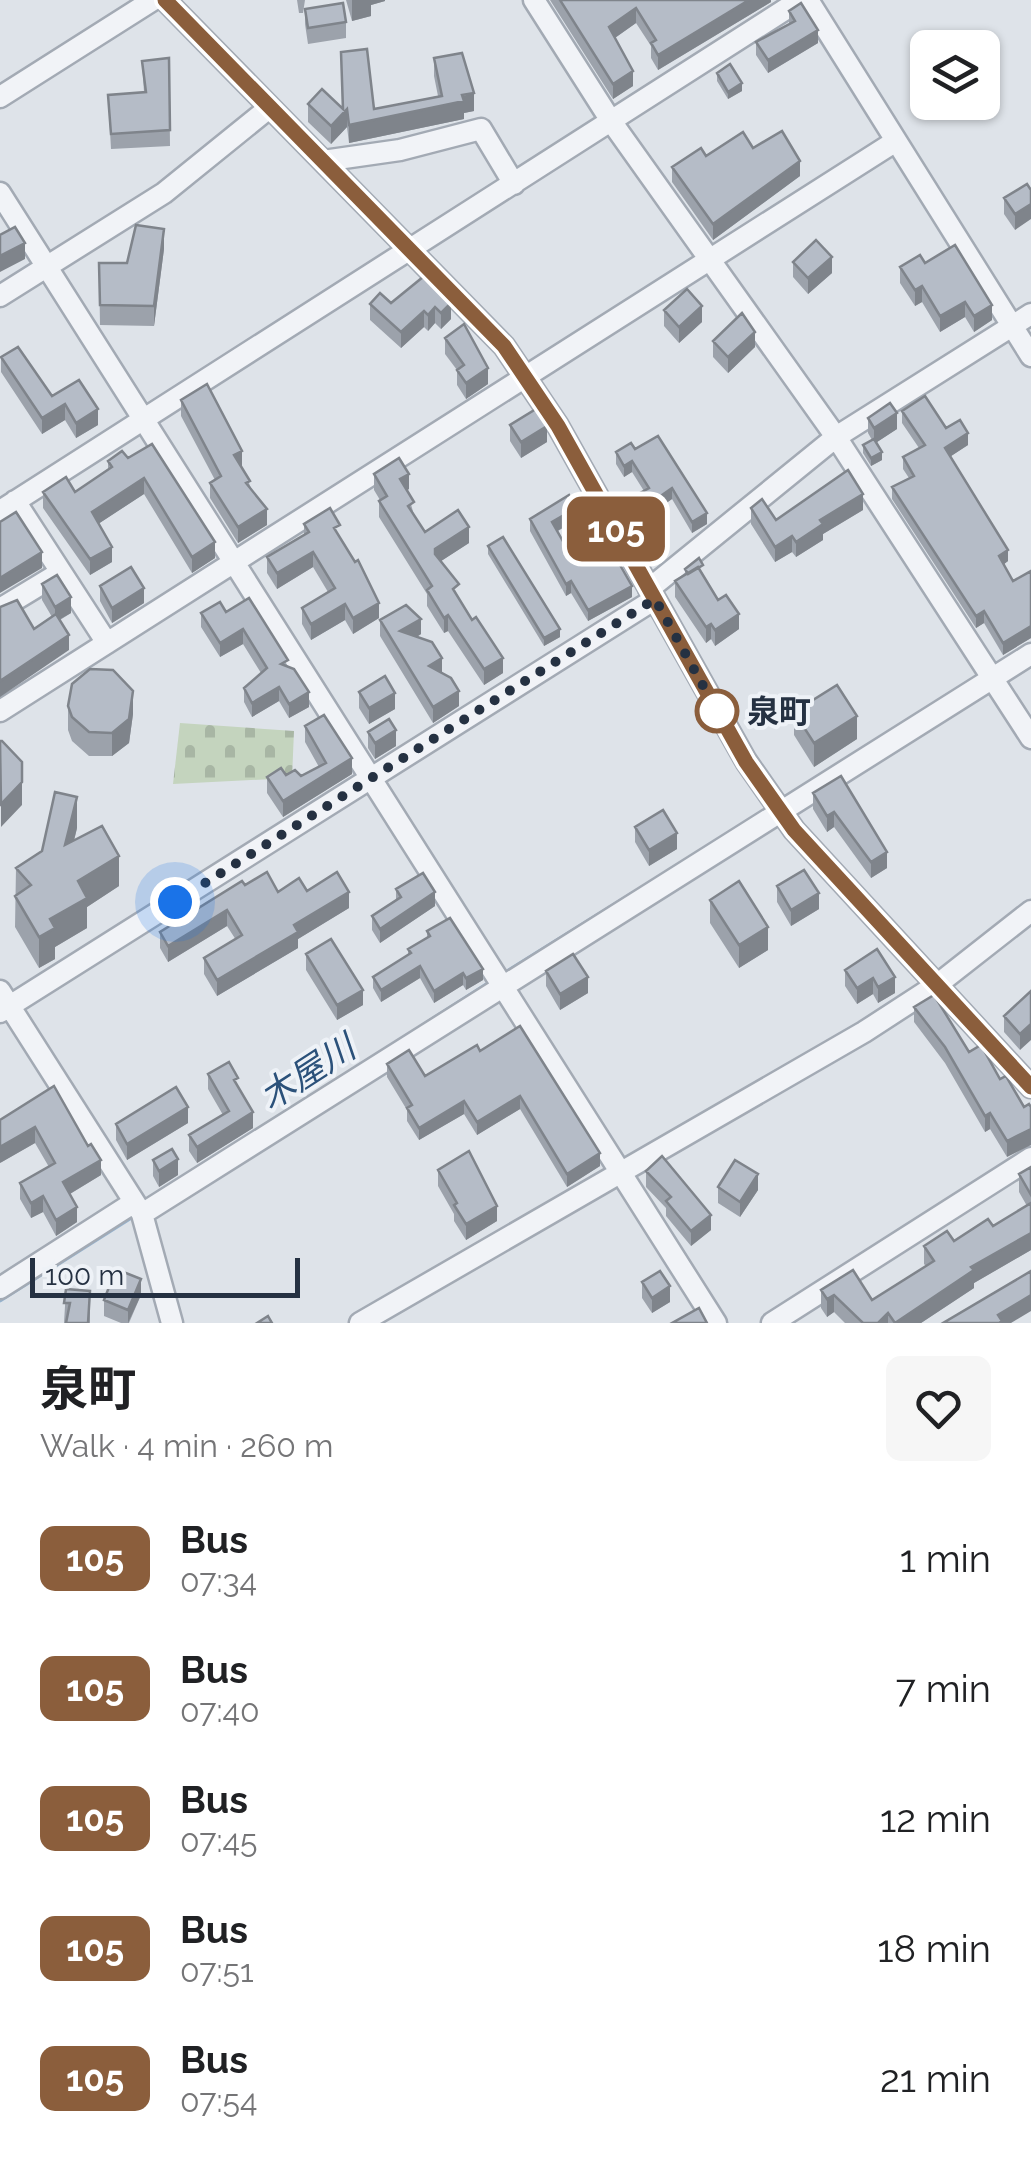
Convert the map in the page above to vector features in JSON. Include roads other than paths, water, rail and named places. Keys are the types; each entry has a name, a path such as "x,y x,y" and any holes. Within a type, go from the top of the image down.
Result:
{"street":[{"path":"0,97 153,0"},
{"path":"165,0 476,313 528,378 746,762 781,812 1031,1087"},
{"path":"534,0 611,121 836,438 1031,738"},
{"path":"107,643 61,572 7,506 800,0"},
{"path":"808,0 1031,356"},
{"path":"0,296 164,193 269,108"},
{"path":"323,161 400,150 481,129 514,184"},
{"path":"0,711 896,142"},
{"path":"0,193 716,1323"},
{"path":"172,1323 137,1208 3,1003 373,777 652,594 836,438 1031,314"},
{"path":"0,609 61,572"},
{"path":"0,1288 504,984 1031,654"},
{"path":"370,1321 864,1032 938,984 1031,910"},
{"path":"772,1323 1031,1158"}],"waterway":[{"name":"木屋川","path":"507,972 632,894"},
{"name":"木屋川","path":"421,1027 491,982"},
{"name":"木屋川","path":"0,1300 133,1216"}],"place":[{"name":"泉町","path":"717,711"}]}
